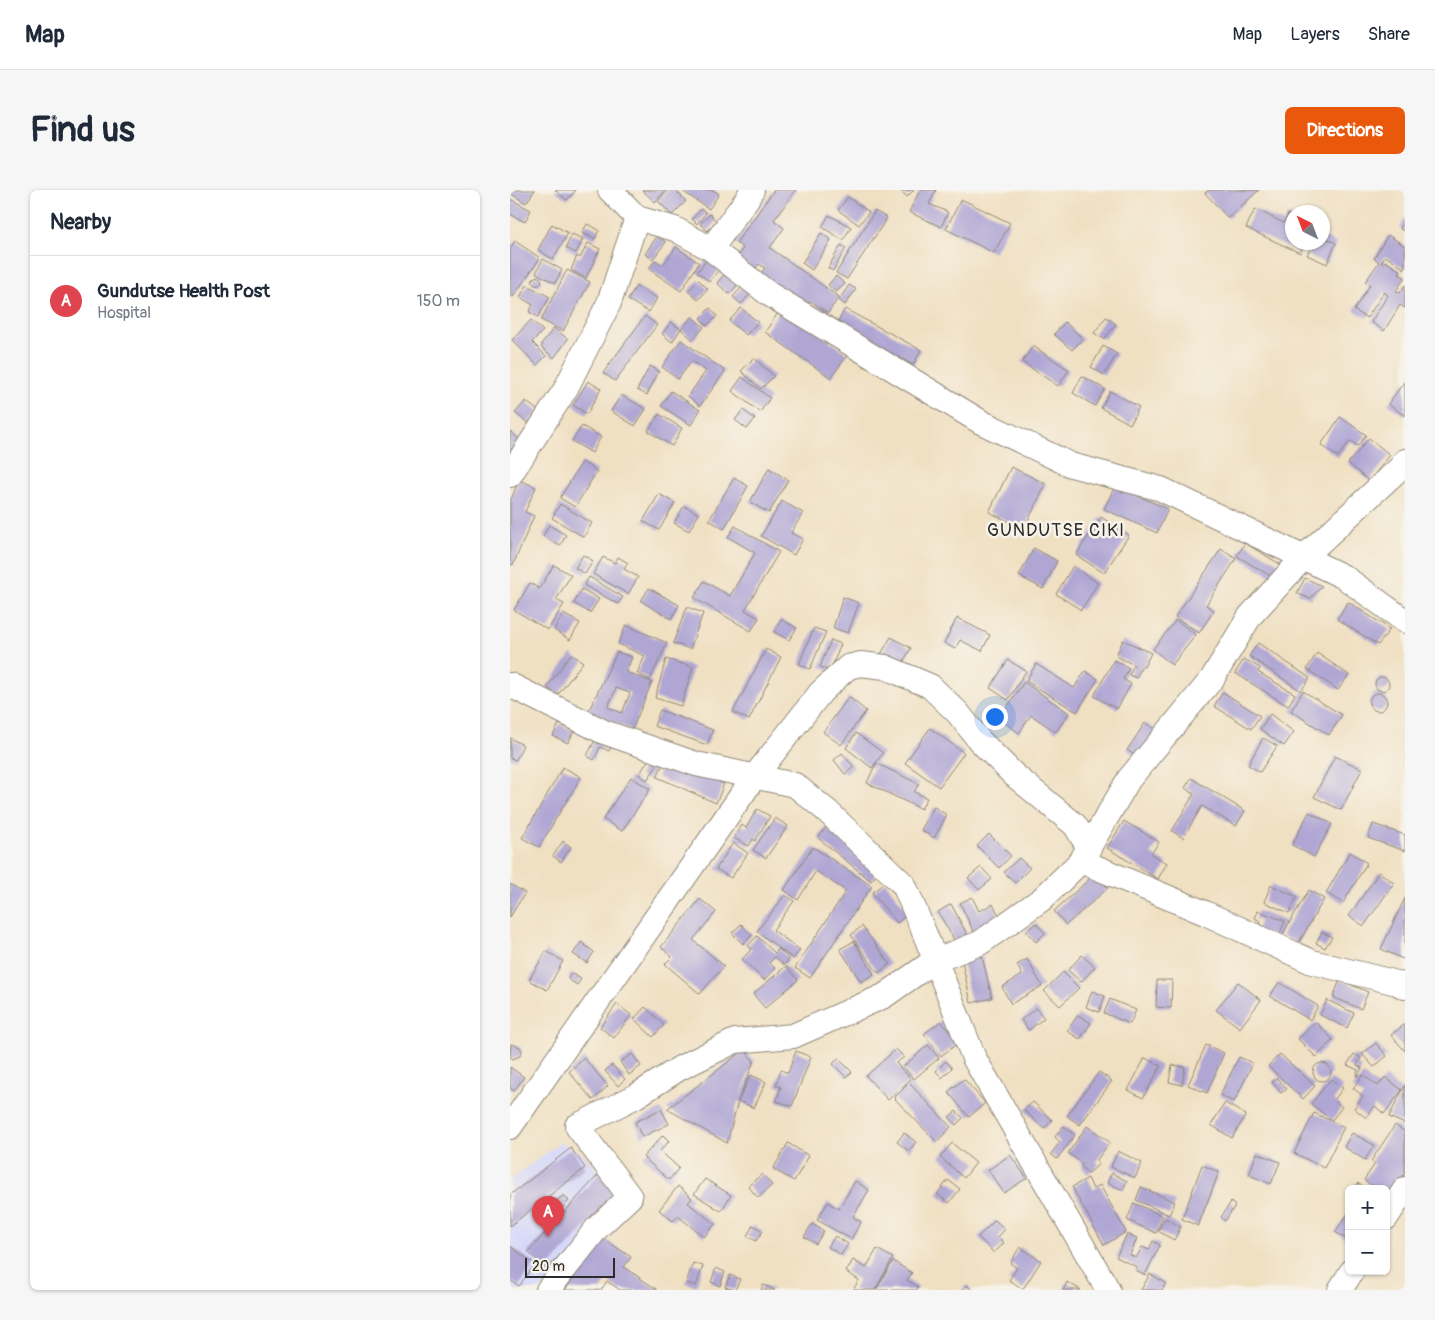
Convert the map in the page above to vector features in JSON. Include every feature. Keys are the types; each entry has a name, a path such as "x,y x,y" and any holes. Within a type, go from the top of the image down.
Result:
{"street":[{"path":"610,190 637,218 675,229 711,249 769,294 981,422 1072,465 1162,489 1344,576 1405,621"},
{"path":"711,249 748,199 752,190"},
{"path":"510,475 565,390 609,303 637,218"},
{"path":"548,1290 597,1228 630,1197 577,1126 636,1096 680,1068 736,1041 793,1036 884,996 934,961 980,943 1042,898 1085,854 1129,779 1212,679 1250,616 1304,557 1402,467 1405,461"},
{"path":"510,1127 755,776 821,692 848,667 861,664 884,667 930,686 958,713 980,741 1014,775 1075,825 1085,854 1205,913 1312,962 1397,983 1405,987"},
{"path":"510,685 604,732 696,764 795,785 828,811 904,885 974,1058 1108,1290"},
{"path":"1390,1212 1405,1189"},
{"path":"1340,1290 1349,1275"}],"shaded area":[{"path":"561,1142 584,1155 622,1198 541,1290 510,1290 510,1180"}],"building":[{"path":"510,190 535,190 526,203 510,193"},
{"path":"555,190 576,190 567,200"},
{"path":"642,190 666,190 655,202"},
{"path":"668,190 675,190 686,201 672,215 658,201"},
{"path":"685,190 713,190 719,194 709,209 684,192"},
{"path":"774,190 796,190 774,220 784,228 770,248 839,297 828,313 810,301 804,310 758,277 765,268 759,264 754,270 737,257 743,248 736,243"},
{"path":"914,190 907,197 901,191"},
{"path":"920,190 936,190 929,204 948,212 941,227 909,212"},
{"path":"1209,190 1259,190 1228,218 1205,193"},
{"path":"848,197 869,212 859,225 838,210"},
{"path":"510,199 531,210 525,222 510,214"},
{"path":"961,199 1010,223 994,253 946,229"},
{"path":"701,209 706,213 697,224 692,219"},
{"path":"1255,209 1284,223 1285,221 1285,246 1246,228"},
{"path":"875,211 887,218 847,279 836,273"},
{"path":"710,214 716,221 707,231 700,224"},
{"path":"829,215 851,227 843,240 822,227"},
{"path":"1405,217 1405,231 1400,229"},
{"path":"552,224 568,233 553,259 538,250"},
{"path":"587,224 599,230 595,239 582,233"},
{"path":"821,233 831,240 812,270 802,263"},
{"path":"572,234 583,239 576,253 566,248"},
{"path":"1388,235 1405,246 1405,269 1385,256 1381,263 1385,261 1401,271 1399,274 1405,277 1396,291 1400,293 1405,285 1405,308 1400,305 1384,331 1371,322 1388,295 1384,292 1367,318 1354,310 1370,285 1365,282 1379,262 1374,258"},
{"path":"657,236 666,242 653,259 645,254"},
{"path":"1330,240 1336,243 1327,264 1307,255 1309,250 1330,250"},
{"path":"515,241 540,258 513,297 510,295 510,248"},
{"path":"588,243 600,249 586,278 571,270 577,256 580,258"},
{"path":"841,245 846,248 833,271 828,268"},
{"path":"676,247 699,263 681,291 649,269 655,260 663,265"},
{"path":"710,256 722,265 710,282 697,272"},
{"path":"543,259 562,270 555,283 536,273"},
{"path":"567,270 590,282 563,331 541,320"},
{"path":"727,271 740,282 729,294 717,283"},
{"path":"836,276 845,284 836,292 828,285"},
{"path":"537,277 541,281 537,285 533,281"},
{"path":"699,280 708,289 698,300 688,291"},
{"path":"527,285 550,297 538,317 529,312 533,305 520,297"},
{"path":"849,285 856,289 845,305 839,300"},
{"path":"636,286 657,298 649,312 628,300"},
{"path":"742,287 750,294 741,304 733,297"},
{"path":"782,307 848,354 831,378 765,332"},
{"path":"710,308 717,316 707,326 700,318"},
{"path":"741,308 758,322 746,335 729,321"},
{"path":"845,309 921,350 913,365 837,323"},
{"path":"645,316 657,325 615,381 603,373"},
{"path":"692,317 704,327 693,340 681,329"},
{"path":"1106,317 1116,324 1104,339 1094,333"},
{"path":"531,320 543,331 532,342 546,356 537,365 512,340"},
{"path":"671,322 681,329 672,342 662,334"},
{"path":"1065,322 1083,339 1072,350 1054,334"},
{"path":"554,328 568,339 554,358 541,347 543,345 541,344"},
{"path":"681,340 725,371 700,406 688,396 706,371 692,361 678,379 662,367"},
{"path":"1033,346 1069,370 1058,386 1022,362"},
{"path":"1103,346 1117,354 1104,375 1091,367"},
{"path":"754,358 774,376 761,389 741,371"},
{"path":"650,366 659,371 647,395 637,390"},
{"path":"1082,376 1105,389 1095,406 1073,393"},
{"path":"742,377 770,398 760,412 732,391"},
{"path":"588,381 601,389 587,414 573,405"},
{"path":"1405,381 1405,416 1388,404"},
{"path":"671,391 700,410 691,425 661,406"},
{"path":"1110,391 1139,407 1130,424 1101,408"},
{"path":"621,395 646,409 635,426 611,411"},
{"path":"526,401 538,411 528,423 515,413"},
{"path":"743,410 755,419 747,429 735,420"},
{"path":"659,414 682,428 672,446 648,431"},
{"path":"1340,417 1366,435 1358,446 1350,441 1338,457 1321,445"},
{"path":"582,426 601,437 592,453 572,441"},
{"path":"510,431 520,440 510,452"},
{"path":"1369,438 1390,455 1369,481 1348,463"},
{"path":"582,462 597,471 575,507 560,498"},
{"path":"1011,467 1046,484 1024,529 989,512"},
{"path":"769,468 788,480 769,513 750,502"},
{"path":"734,478 748,486 724,529 709,520"},
{"path":"519,480 536,487 525,512 534,516 513,565 510,564 510,502"},
{"path":"1115,486 1168,509 1157,533 1104,509"},
{"path":"659,494 675,503 659,530 643,521"},
{"path":"782,501 803,513 791,533 803,539 794,555 761,536"},
{"path":"560,504 592,523 584,537 552,518"},
{"path":"684,506 699,514 689,531 674,523"},
{"path":"1101,517 1129,535 1104,573 1076,555"},
{"path":"549,525 566,535 560,546 543,536"},
{"path":"735,526 779,552 745,610 759,618 751,631 694,598 704,581 730,596 755,553 728,537"},
{"path":"1245,543 1280,564 1272,577 1237,556"},
{"path":"1034,548 1057,561 1043,589 1019,576"},
{"path":"1221,549 1236,559 1206,605 1214,610 1199,633 1175,617"},
{"path":"583,555 593,561 585,574 575,568"},
{"path":"603,557 615,563 618,557 628,563 624,569 638,577 628,594 593,574"},
{"path":"554,565 571,575 556,600 564,604 548,630 514,610 530,583 539,589"},
{"path":"1073,566 1098,583 1081,610 1056,594"},
{"path":"589,577 623,597 618,604 584,585"},
{"path":"1305,578 1322,586 1310,599 1297,593"},
{"path":"649,588 679,605 671,619 641,601"},
{"path":"582,589 599,599 590,613 574,603"},
{"path":"843,597 859,603 848,633 833,628"},
{"path":"1348,602 1390,629 1378,645 1337,619"},
{"path":"687,607 703,613 690,649 673,643"},
{"path":"563,614 580,623 570,640 554,630"},
{"path":"957,618 990,635 982,651 960,640 955,649 944,643"},
{"path":"781,619 797,628 789,640 774,632"},
{"path":"1176,620 1196,635 1172,665 1153,649"},
{"path":"626,625 667,643 650,680 637,673 645,656 618,644"},
{"path":"814,628 826,632 810,669 799,664"},
{"path":"891,637 911,648 901,666 881,654"},
{"path":"831,640 841,644 830,671 820,667"},
{"path":"1123,640 1151,653 1136,678 1129,675 1134,665 1116,656"},
{"path":"1258,643 1310,678 1301,691 1249,656"},
{"path":"766,649 781,657 749,720 733,712"},
{"path":"617,652 632,657 626,672 652,682 632,730 588,712","holes":["616,688 630,693 622,713 608,707"]},
{"path":"1317,653 1349,675 1338,690 1307,669"},
{"path":"571,654 583,662 557,696 547,687"},
{"path":"666,659 693,667 681,706 655,698"},
{"path":"1244,659 1260,668 1258,672 1295,694 1288,706 1235,673"},
{"path":"1008,660 1026,671 1008,700 990,688"},
{"path":"1114,660 1129,668 1123,679 1131,684 1117,709 1094,696"},
{"path":"1036,664 1074,688 1085,671 1098,679 1077,712 1026,681"},
{"path":"1382,677 1387,679 1389,684 1387,689 1382,691 1377,689 1375,684 1377,679"},
{"path":"1024,682 1069,713 1056,732 1031,715 1019,733 999,719"},
{"path":"1303,691 1342,715 1329,735 1291,711"},
{"path":"1223,692 1260,716 1251,729 1214,706"},
{"path":"1374,693 1382,693 1387,698 1385,709 1374,711 1369,706 1369,698"},
{"path":"849,697 866,711 841,745 823,732"},
{"path":"660,710 713,730 707,745 654,726"},
{"path":"1270,714 1294,732 1284,746 1260,729"},
{"path":"1145,723 1160,732 1142,760 1127,750"},
{"path":"559,724 574,731 568,743 553,736"},
{"path":"930,728 964,753 939,787 905,763"},
{"path":"856,733 883,753 872,768 846,748"},
{"path":"597,736 613,743 609,751 600,747 594,760 587,756"},
{"path":"510,738 523,745 516,760 510,758"},
{"path":"1263,738 1277,746 1260,772 1248,765"},
{"path":"842,753 854,767 845,774 834,760"},
{"path":"652,754 661,760 647,780 639,775"},
{"path":"1335,756 1362,769 1341,810 1314,797"},
{"path":"665,759 724,784 716,803 657,777"},
{"path":"876,763 919,784 914,792 927,798 921,809 867,783"},
{"path":"563,767 581,777 539,847 522,838"},
{"path":"631,777 650,789 622,831 603,819"},
{"path":"1191,778 1245,811 1236,826 1202,806 1183,838 1172,831 1194,794 1185,788"},
{"path":"934,807 947,815 934,838 921,830"},
{"path":"757,809 770,816 755,841 753,839 749,846 734,838 742,825 746,828"},
{"path":"1309,812 1332,824 1314,857 1292,845"},
{"path":"775,818 788,826 766,858 753,850"},
{"path":"1124,821 1159,842 1151,854 1167,863 1158,879 1107,848"},
{"path":"1373,824 1405,835 1405,851 1368,838"},
{"path":"826,827 880,871 871,881 818,838"},
{"path":"989,834 1011,856 999,868 977,846"},
{"path":"563,841 571,847 561,862 553,856"},
{"path":"733,843 748,853 731,878 716,869"},
{"path":"813,847 872,886 810,978 795,968 846,891 816,871 798,900 784,890"},
{"path":"1350,852 1367,863 1343,903 1326,893"},
{"path":"1019,858 1030,868 1015,883 1004,872"},
{"path":"981,867 992,879 979,890 968,878"},
{"path":"1379,872 1394,883 1364,926 1349,916"},
{"path":"1095,874 1108,888 1066,925 1054,911"},
{"path":"885,882 909,913 897,923 872,893"},
{"path":"510,884 525,893 510,917"},
{"path":"1271,885 1297,897 1289,913 1264,902"},
{"path":"1309,890 1324,899 1298,944 1282,935"},
{"path":"785,895 794,901 773,930 800,950 793,959 757,931"},
{"path":"972,897 979,911 993,904 1001,919 974,933 960,903"},
{"path":"1405,898 1405,960 1381,949"},
{"path":"700,899 716,912 693,940 724,966 700,994 665,964 672,957 661,947"},
{"path":"951,904 968,936 956,943 938,912"},
{"path":"1258,911 1285,921 1278,938 1257,930 1260,921 1255,918"},
{"path":"1036,923 1045,933 1036,942 1026,931"},
{"path":"741,924 752,935 743,944 732,933"},
{"path":"862,926 890,964 878,973 851,935"},
{"path":"1322,932 1332,937 1325,948 1316,943"},
{"path":"757,936 775,953 779,949 789,959 784,965 775,957 769,963 775,968 764,980 742,959 752,949 748,946"},
{"path":"854,941 874,974 861,982 840,949"},
{"path":"581,942 594,952 587,963 573,954"},
{"path":"546,951 563,961 547,990 529,980"},
{"path":"1082,955 1095,967 1081,982 1068,970"},
{"path":"982,956 992,998 971,1003 962,961"},
{"path":"1027,959 1042,986 1011,1004 1002,987 1022,975 1017,965"},
{"path":"786,966 798,980 765,1008 753,994"},
{"path":"1063,972 1079,988 1060,1006 1044,991"},
{"path":"571,973 581,979 577,985 568,979"},
{"path":"1157,980 1172,980 1171,1008 1156,1007"},
{"path":"1340,980 1368,992 1361,1009 1333,997"},
{"path":"1238,982 1261,1000 1240,1028 1216,1010"},
{"path":"1279,982 1318,1006 1310,1020 1270,996"},
{"path":"1092,991 1105,996 1099,1012 1086,1007"},
{"path":"1110,999 1136,1010 1130,1024 1104,1013"},
{"path":"1327,1000 1354,1013 1347,1028 1320,1015"},
{"path":"617,1004 631,1015 614,1038 600,1027"},
{"path":"645,1007 664,1025 653,1037 634,1019"},
{"path":"1036,1008 1044,1018 1029,1030 1021,1020"},
{"path":"1078,1015 1091,1023 1080,1039 1067,1031"},
{"path":"941,1021 958,1043 941,1056 924,1034"},
{"path":"1316,1022 1333,1040 1316,1057 1298,1039"},
{"path":"1405,1024 1405,1051 1391,1035"},
{"path":"1376,1043 1387,1056 1374,1067 1362,1054"},
{"path":"511,1044 520,1047 522,1051 520,1056 513,1059 510,1057"},
{"path":"928,1045 939,1058 914,1079 903,1067"},
{"path":"1206,1045 1224,1053 1207,1093 1188,1085"},
{"path":"896,1049 904,1057 896,1063 911,1079 888,1100 866,1076"},
{"path":"744,1050 754,1061 738,1101 727,1143 667,1109"},
{"path":"796,1051 811,1057 792,1106 776,1101 781,1087 776,1085 781,1070 788,1073"},
{"path":"632,1054 641,1066 629,1075 620,1062"},
{"path":"1280,1054 1315,1086 1303,1099 1268,1066"},
{"path":"1354,1054 1361,1058 1357,1065 1362,1068 1357,1077 1358,1070 1347,1065"},
{"path":"1239,1057 1253,1063 1234,1102 1220,1095"},
{"path":"584,1058 608,1086 593,1100 569,1072"},
{"path":"838,1058 852,1072 846,1077 833,1064"},
{"path":"1145,1058 1161,1066 1143,1098 1128,1090"},
{"path":"946,1061 952,1068 942,1078 936,1071"},
{"path":"1322,1063 1328,1066 1331,1072 1328,1078 1322,1081 1316,1078 1313,1072 1316,1066"},
{"path":"612,1065 625,1079 618,1086 605,1071"},
{"path":"1172,1065 1185,1067 1182,1085 1169,1082"},
{"path":"510,1067 524,1077 514,1091 510,1088"},
{"path":"1099,1072 1112,1081 1080,1125 1067,1116"},
{"path":"751,1075 766,1082 754,1108 738,1101"},
{"path":"1363,1075 1378,1086 1385,1077 1402,1090 1384,1114 1375,1106 1366,1118 1354,1108 1363,1096 1353,1088"},
{"path":"1277,1078 1287,1089 1281,1093 1272,1082"},
{"path":"964,1079 985,1103 969,1117 948,1092"},
{"path":"1331,1079 1343,1088 1334,1100 1342,1107 1332,1120 1311,1104"},
{"path":"909,1083 951,1127 937,1142 894,1098"},
{"path":"1405,1085 1405,1124 1389,1117"},
{"path":"1033,1102 1052,1120 1044,1129 1024,1110"},
{"path":"1225,1103 1246,1115 1232,1138 1211,1125"},
{"path":"661,1109 669,1124 642,1137 635,1122"},
{"path":"956,1111 963,1118 956,1125 949,1117"},
{"path":"1314,1113 1344,1127 1324,1168 1294,1153"},
{"path":"1395,1125 1405,1132 1405,1173 1390,1196 1390,1185 1371,1185 1364,1180 1375,1164 1371,1161"},
{"path":"1063,1126 1075,1135 1057,1159 1051,1154 1060,1142 1055,1137"},
{"path":"1087,1126 1110,1142 1096,1161 1099,1164 1088,1174 1081,1166 1083,1164 1068,1153"},
{"path":"904,1133 916,1142 909,1151 897,1142"},
{"path":"1352,1133 1374,1145 1365,1160 1344,1147"},
{"path":"663,1135 669,1141 660,1151 679,1168 669,1180 643,1157"},
{"path":"788,1143 809,1156 794,1181 773,1169"},
{"path":"952,1143 976,1163 964,1178 940,1157"},
{"path":"571,1148 585,1168 510,1226 510,1195"},
{"path":"1118,1151 1142,1163 1135,1178 1111,1167"},
{"path":"1257,1153 1280,1162 1271,1184 1249,1175"},
{"path":"1010,1155 1027,1178 1004,1193 988,1170"},
{"path":"1202,1165 1219,1172 1198,1226 1182,1219"},
{"path":"600,1173 619,1190 547,1269 528,1252"},
{"path":"1112,1173 1127,1181 1123,1190 1107,1183"},
{"path":"762,1174 772,1185 758,1198 748,1186"},
{"path":"1088,1178 1093,1189 1100,1185 1126,1232 1104,1245 1072,1187"},
{"path":"705,1179 731,1195 721,1211 694,1194"},
{"path":"948,1180 960,1189 949,1203 937,1194"},
{"path":"855,1181 869,1190 853,1217 861,1222 851,1239 817,1220 828,1202 839,1209"},
{"path":"678,1186 692,1198 688,1203 715,1224 704,1237 678,1216 673,1221 659,1210"},
{"path":"1141,1187 1175,1202 1169,1215 1136,1200"},
{"path":"564,1195 569,1201 548,1222 540,1214"},
{"path":"1231,1202 1235,1206 1225,1221 1221,1217"},
{"path":"1134,1203 1163,1216 1156,1233 1127,1220"},
{"path":"1165,1218 1181,1227 1174,1240 1158,1231"},
{"path":"1345,1218 1345,1238 1335,1232"},
{"path":"995,1220 1005,1229 998,1237 1004,1243 994,1253 978,1237"},
{"path":"812,1224 824,1231 816,1244 804,1237"},
{"path":"753,1225 763,1231 756,1241 747,1236"},
{"path":"1127,1234 1137,1238 1130,1255 1136,1258 1142,1247 1149,1250 1153,1241 1160,1245 1145,1275 1135,1270 1137,1267 1116,1257"},
{"path":"835,1236 848,1244 841,1255 828,1247"},
{"path":"601,1237 631,1257 624,1267 656,1290 620,1290 607,1281 601,1290 565,1290"},
{"path":"510,1246 535,1264 519,1286 510,1280"},
{"path":"1020,1247 1041,1261 1023,1289 1009,1280 1017,1268 1010,1263"},
{"path":"877,1249 893,1258 875,1290 853,1290 859,1280 846,1272 853,1260 866,1268"},
{"path":"893,1261 912,1273 907,1280 918,1287 917,1290 876,1290"},
{"path":"693,1263 703,1266 696,1286 686,1283"},
{"path":"716,1268 725,1272 720,1286 711,1282"},
{"path":"1150,1274 1166,1283 1162,1290 1141,1290"},
{"path":"730,1275 740,1279 735,1290 725,1287"},
{"path":"1067,1282 1081,1290 1063,1290"},
{"path":"763,1285 775,1290 761,1290"},
{"path":"967,1285 972,1290 962,1290"}],"place":[{"name":"Gundutse Health Post","path":"548,1237"}],"district":[{"name":"GUNDUTSE CIKI","path":"1056,530"}]}
